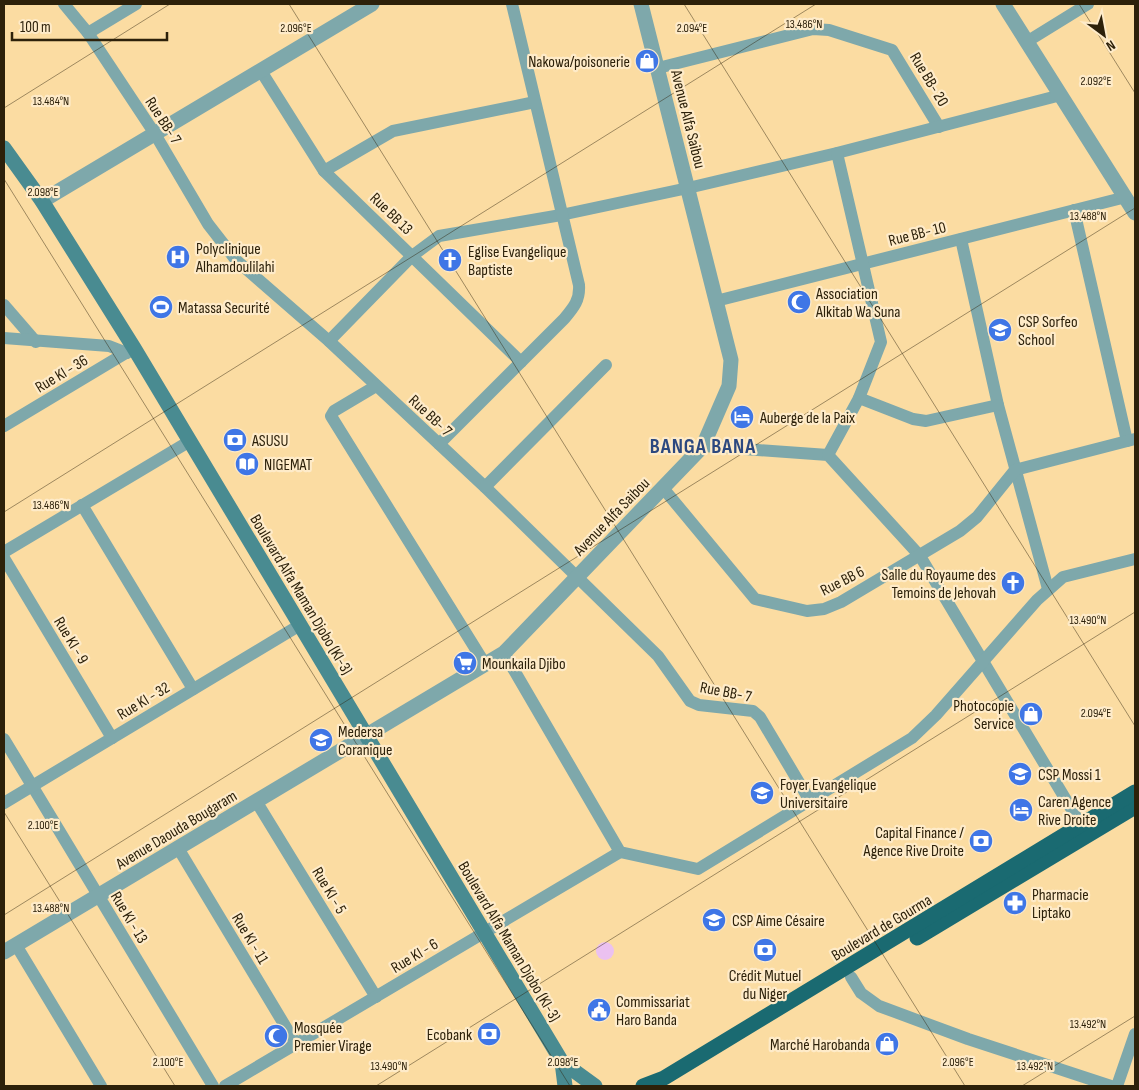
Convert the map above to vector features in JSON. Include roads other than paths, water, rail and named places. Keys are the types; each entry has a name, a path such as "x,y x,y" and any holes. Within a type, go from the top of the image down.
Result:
{"highway":[{"name":"Boulevard de Gourma","path":"643,1086 664,1078 778,1010 1135,792"},
{"name":"Boulevard de Gourma","path":"670,1086 1135,807"}],"main road":[{"name":"Boulevard Alfa Maman Djobo (KI-3)","path":"4,148 42,202 131,351 190,440 562,1062 566,1086"},
{"name":"Boulevard Alfa Maman Djobo (KI-3)","path":"562,1062 595,1086"}],"street":[{"name":"Rue BB- 7","path":"64,4 88,34 155,134 208,224 236,260 329,341 485,487 576,578 658,656 690,701 699,705 753,711 760,718 810,801"},
{"path":"88,34 136,4"},
{"path":"42,202 372,4"},
{"path":"439,444 564,319 576,305 580,296 579,285 512,4"},
{"name":"Avenue Alfa Saibou","path":"366,735 504,653 703,446 729,386 732,373 731,360 641,4"},
{"path":"1003,4 1028,40 1135,213"},
{"path":"1028,40 1088,4"},
{"name":"Rue BB- 20","path":"658,68 813,29 829,30 892,50 897,55 939,127"},
{"name":"Rue BB 13","path":"261,71 324,171 521,362"},
{"path":"329,341 412,256 430,241 449,233 561,215 688,188 837,153 1061,95"},
{"path":"324,171 393,131 536,102"},
{"path":"828,455 859,398 881,342 837,153"},
{"name":"Rue BB- 10","path":"716,301 1126,197"},
{"path":"1015,470 1131,440 1074,210"},
{"path":"960,239 998,405 1048,590"},
{"path":"4,306 36,342"},
{"path":"4,338 36,342 110,346 131,351"},
{"name":"Rue KI - 36","path":"4,426 131,351"},
{"path":"485,487 606,365"},
{"path":"376,386 334,411 331,416 485,664"},
{"path":"859,398 913,419 926,421 998,405"},
{"path":"4,552 190,440"},
{"path":"703,446 828,455 920,556 1081,825"},
{"name":"Rue BB 6","path":"662,488 755,599 806,611 824,609 920,556 969,525 1015,470"},
{"path":"82,505 193,689"},
{"name":"Rue KI - 9","path":"4,558 112,738"},
{"path":"504,653 620,852 698,869 912,738 936,715 1048,590 1063,577 1135,559"},
{"name":"Rue KI - 32","path":"4,803 300,625"},
{"name":"Avenue Daouda Bougaram","path":"10,948 366,735"},
{"name":"Rue KI - 13","path":"4,739 213,1086"},
{"name":"Rue KI - 5","path":"256,801 376,997"},
{"name":"Rue KI - 11","path":"178,848 296,1044"},
{"name":"Rue KI - 6","path":"225,1086 620,852"},
{"path":"10,948 101,1086"},
{"path":"851,977 861,992 878,1006 968,1039 1111,1086"},
{"path":"1116,1086 1135,1034"}],"place":[{"name":"Nakowa/poisonerie","path":"647,61"},
{"name":"Polyclinique Alhamdoulilahi","path":"178,257"},
{"name":"Eglise Evangelique Baptiste","path":"450,260"},
{"name":"Association Alkitab Wa Suna","path":"799,302"},
{"name":"Matassa Securité","path":"161,307"},
{"name":"CSP Sorfeo School","path":"1000,330"},
{"name":"Auberge de la Paix","path":"742,417"},
{"name":"ASUSU","path":"235,440"},
{"name":"NIGEMAT","path":"247,464"},
{"name":"Salle du Royaume des Temoins de Jehovah","path":"1013,583"},
{"name":"Mounkaila Djibo","path":"465,663"},
{"name":"Photocopie Service","path":"1031,714"},
{"name":"Medersa Coranique","path":"321,740"},
{"name":"CSP Mossi 1","path":"1020,774"},
{"name":"Foyer Evangelique Universitaire","path":"762,793"},
{"name":"Caren Agence Rive Droite","path":"1021,810"},
{"name":"Capital Finance / Agence Rive Droite","path":"981,841"},
{"name":"Pharmacie Liptako","path":"1015,903"},
{"name":"CSP Aime Césaire","path":"714,920"},
{"name":"Crédit Mutuel du Niger","path":"765,950"},
{"name":"Commissariat Haro Banda","path":"599,1010"},
{"name":"Ecobank","path":"489,1034"},
{"name":"Mosquée Premier Virage","path":"276,1036"},
{"name":"Marché Harobanda","path":"887,1044"}],"district":[{"name":"BANGA BANA","path":"703,446"}]}
